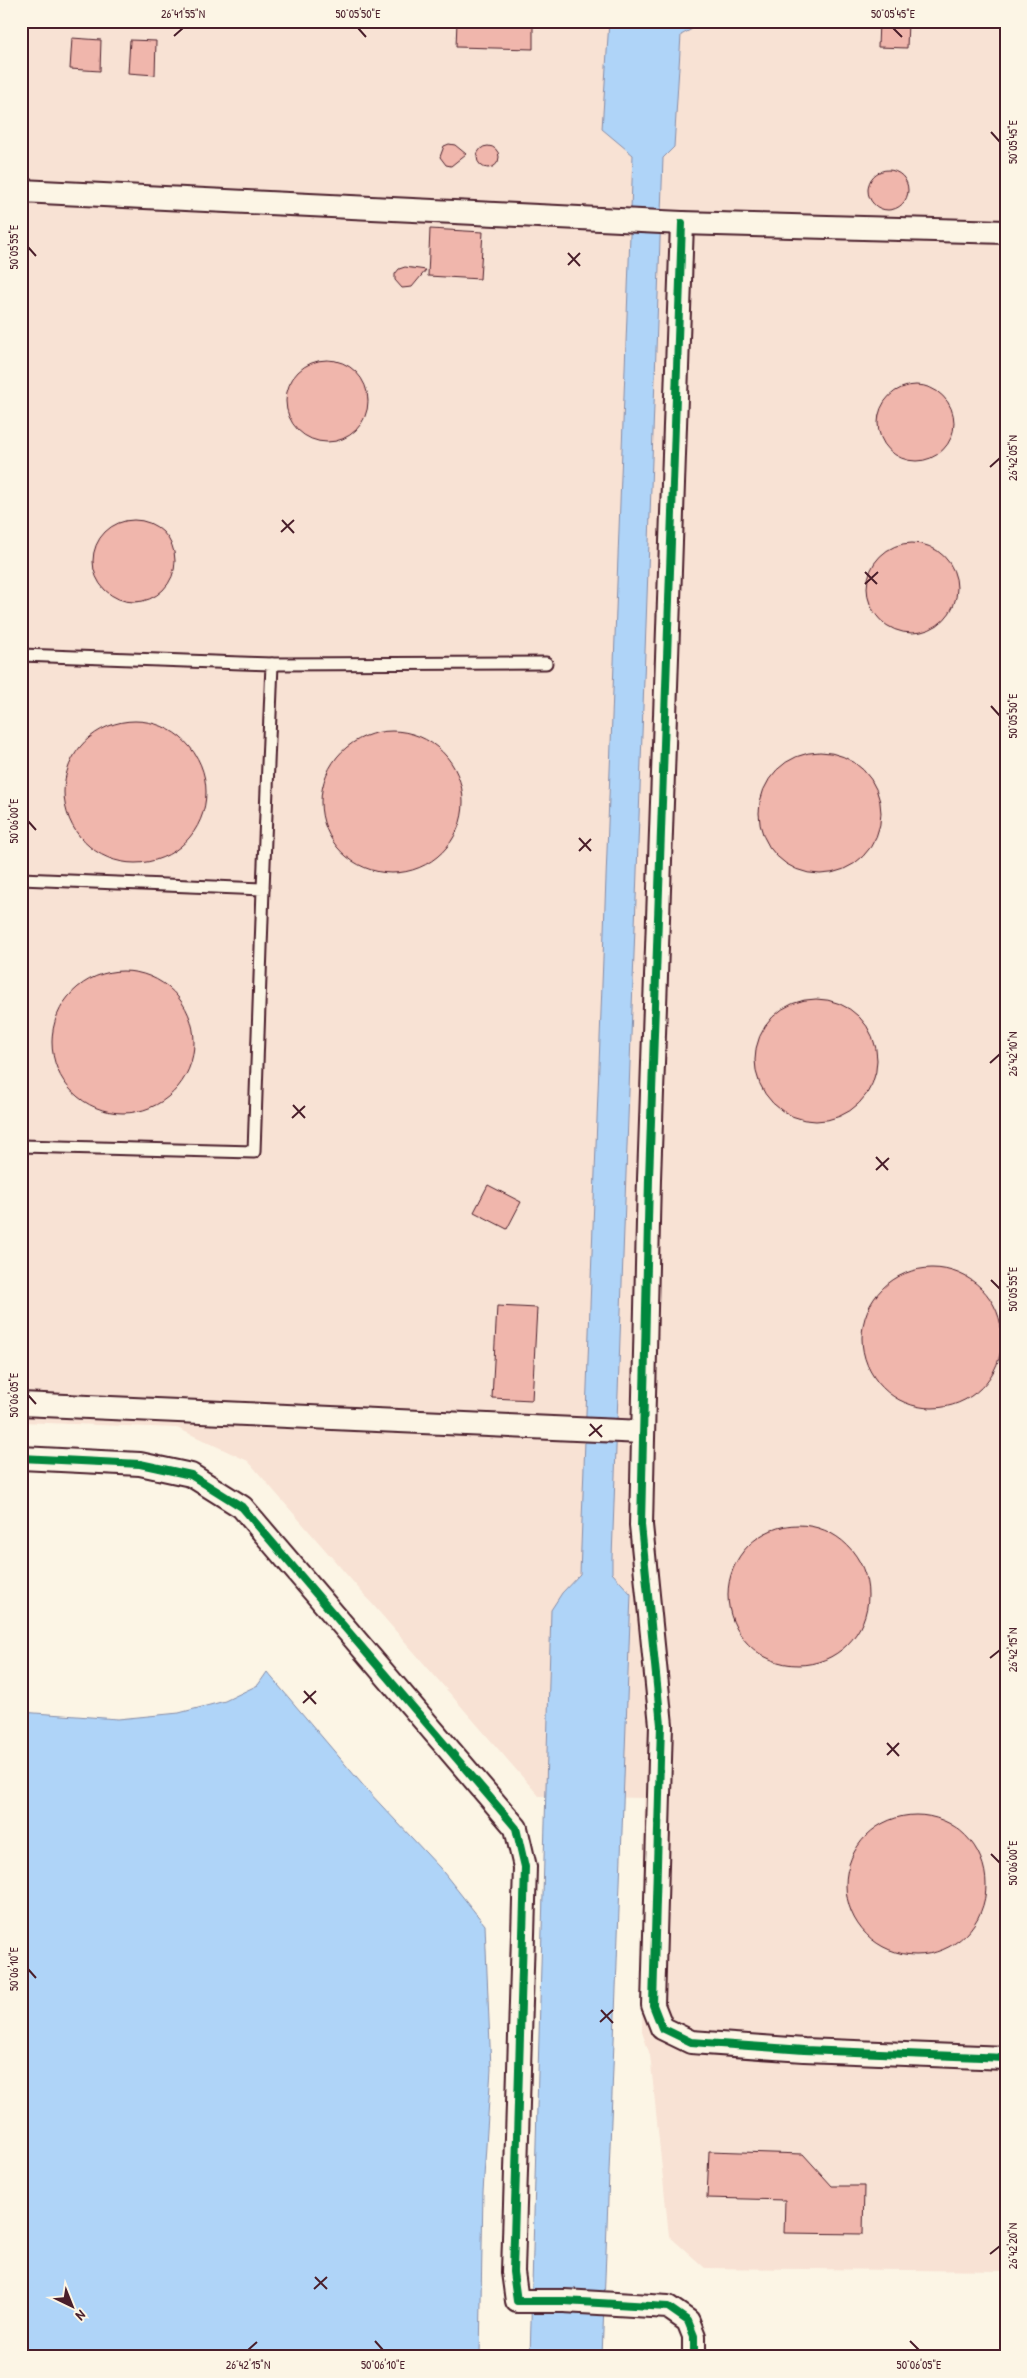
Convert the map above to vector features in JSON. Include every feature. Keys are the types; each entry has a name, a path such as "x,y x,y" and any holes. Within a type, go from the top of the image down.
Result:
{"street":[{"path":"21,191 674,222 1006,232"},
{"path":"674,222 649,1179 634,1431 641,1525 661,1725 653,2005 662,2028 691,2042 824,2051 1006,2058"},
{"path":"21,1404 634,1431"},
{"path":"21,1458 140,1464 182,1473 191,1475 242,1507 516,1828 525,1867 513,2272 517,2301 668,2307 688,2322 694,2336 694,2357"}],"lane":[{"path":"21,655 272,664 546,663"},
{"path":"21,1146 254,1152 272,664"},
{"path":"21,879 264,889"}],"shaded area":[{"path":"21,21 1006,21 1006,2271 705,2268 669,2236 650,2055 642,2032 644,1798 539,1796 248,1461 177,1428 21,1422"}],"water":[{"path":"609,21 693,21 692,29 681,35 674,147 663,158 612,1558 612,1573 631,1594 602,2357 530,2357 551,1610 562,1593 580,1574 633,155 602,129"},
{"path":"267,1672 367,1790 440,1868 485,1925 491,2069 483,2192 480,2357 21,2357 21,1712 118,1719 179,1713 225,1701 258,1685"}],"building":[{"path":"457,21 533,21 533,49 456,47"},
{"path":"879,21 908,21 907,48 878,47"},
{"path":"72,38 101,40 100,71 70,69"},
{"path":"130,40 156,41 155,75 128,73"},
{"path":"449,144 455,145 466,154 451,166 446,165 440,157 444,146"},
{"path":"488,146 496,149 499,157 496,165 488,168 480,165 477,157 480,149"},
{"path":"892,170 899,173 905,179 908,190 907,198 899,207 892,210 884,210 877,207 869,198 868,186 871,179 880,171"},
{"path":"430,229 483,232 480,279 428,276"},
{"path":"405,267 426,270 412,287 402,288 395,280 395,274 399,269"},
{"path":"327,360 343,363 356,372 365,385 368,401 365,417 356,430 343,439 327,442 311,439 298,430 289,417 286,401 289,385 298,372 311,363"},
{"path":"916,385 931,388 943,396 951,408 954,423 951,438 943,450 931,458 916,461 901,458 889,450 881,438 878,423 881,408 889,396 901,388"},
{"path":"134,520 150,523 163,532 172,545 175,561 172,577 163,590 150,599 134,602 118,599 105,590 96,577 93,561 96,545 105,532 118,523"},
{"path":"912,543 929,546 944,556 954,571 957,588 954,605 944,620 929,630 912,633 895,630 880,620 870,605 867,588 870,571 880,556 895,546"},
{"path":"135,721 162,727 174,733 185,742 194,753 200,765 206,792 200,819 194,831 185,842 174,851 162,857 135,863 108,857 96,851 85,842 76,831 70,819 64,792 70,765 76,753 85,742 96,733 108,727"},
{"path":"392,731 419,737 431,743 442,752 451,763 457,775 463,802 457,829 451,841 442,852 431,861 419,867 392,873 365,867 353,861 342,852 333,841 327,829 321,802 327,775 333,763 342,752 353,743 365,737"},
{"path":"820,752 832,753 843,757 854,762 863,770 871,779 876,790 880,801 880,825 876,836 871,847 863,856 854,864 843,869 832,873 820,874 808,873 797,869 786,864 777,856 769,847 764,836 760,825 759,813 760,801 764,790 769,779 777,770 786,762 797,757 808,753"},
{"path":"123,971 150,977 162,983 173,992 182,1003 188,1015 194,1042 188,1069 182,1081 173,1092 162,1101 150,1107 123,1113 96,1107 84,1101 73,1092 64,1081 58,1069 52,1042 58,1015 64,1003 73,992 84,983 96,977"},
{"path":"816,999 828,1000 839,1004 850,1009 859,1017 867,1026 872,1037 876,1048 876,1072 872,1083 867,1094 859,1103 850,1111 839,1116 828,1120 816,1121 804,1120 793,1116 782,1111 773,1103 765,1094 760,1083 756,1072 755,1060 756,1048 760,1037 765,1026 773,1017 782,1009 793,1004 804,1000"},
{"path":"488,1185 521,1202 507,1229 474,1212"},
{"path":"932,1268 946,1269 959,1273 971,1279 982,1288 991,1299 997,1311 1001,1324 1001,1352 997,1365 991,1377 982,1388 971,1397 959,1403 946,1407 932,1408 918,1407 905,1403 893,1397 882,1388 873,1377 867,1365 863,1352 862,1338 863,1324 867,1311 873,1299 882,1288 893,1279 905,1273 918,1269"},
{"path":"497,1306 537,1308 532,1400 492,1398"},
{"path":"798,1525 812,1526 825,1530 848,1545 863,1568 867,1581 867,1609 863,1622 848,1645 825,1660 812,1664 798,1665 784,1664 771,1660 748,1645 733,1622 729,1609 728,1595 729,1581 733,1568 748,1545 771,1530 784,1526"},
{"path":"916,1815 930,1816 943,1820 966,1835 981,1858 985,1871 985,1899 981,1912 966,1935 943,1950 930,1954 916,1955 902,1954 889,1950 866,1935 851,1912 847,1899 846,1885 847,1871 851,1858 866,1835 889,1820 902,1816"},
{"path":"709,2151 803,2154 832,2186 864,2186 863,2234 784,2233 785,2200 707,2198"}],"cycle path":[{"path":"682,223 649,1179 641,1525 661,1725 653,2005 662,2028 691,2042 804,2050 1006,2058"},
{"path":"21,1458 140,1464 191,1475 242,1507 516,1828 525,1867 513,2272 517,2301 564,2301 668,2307 688,2321 694,2336 694,2357"}]}
